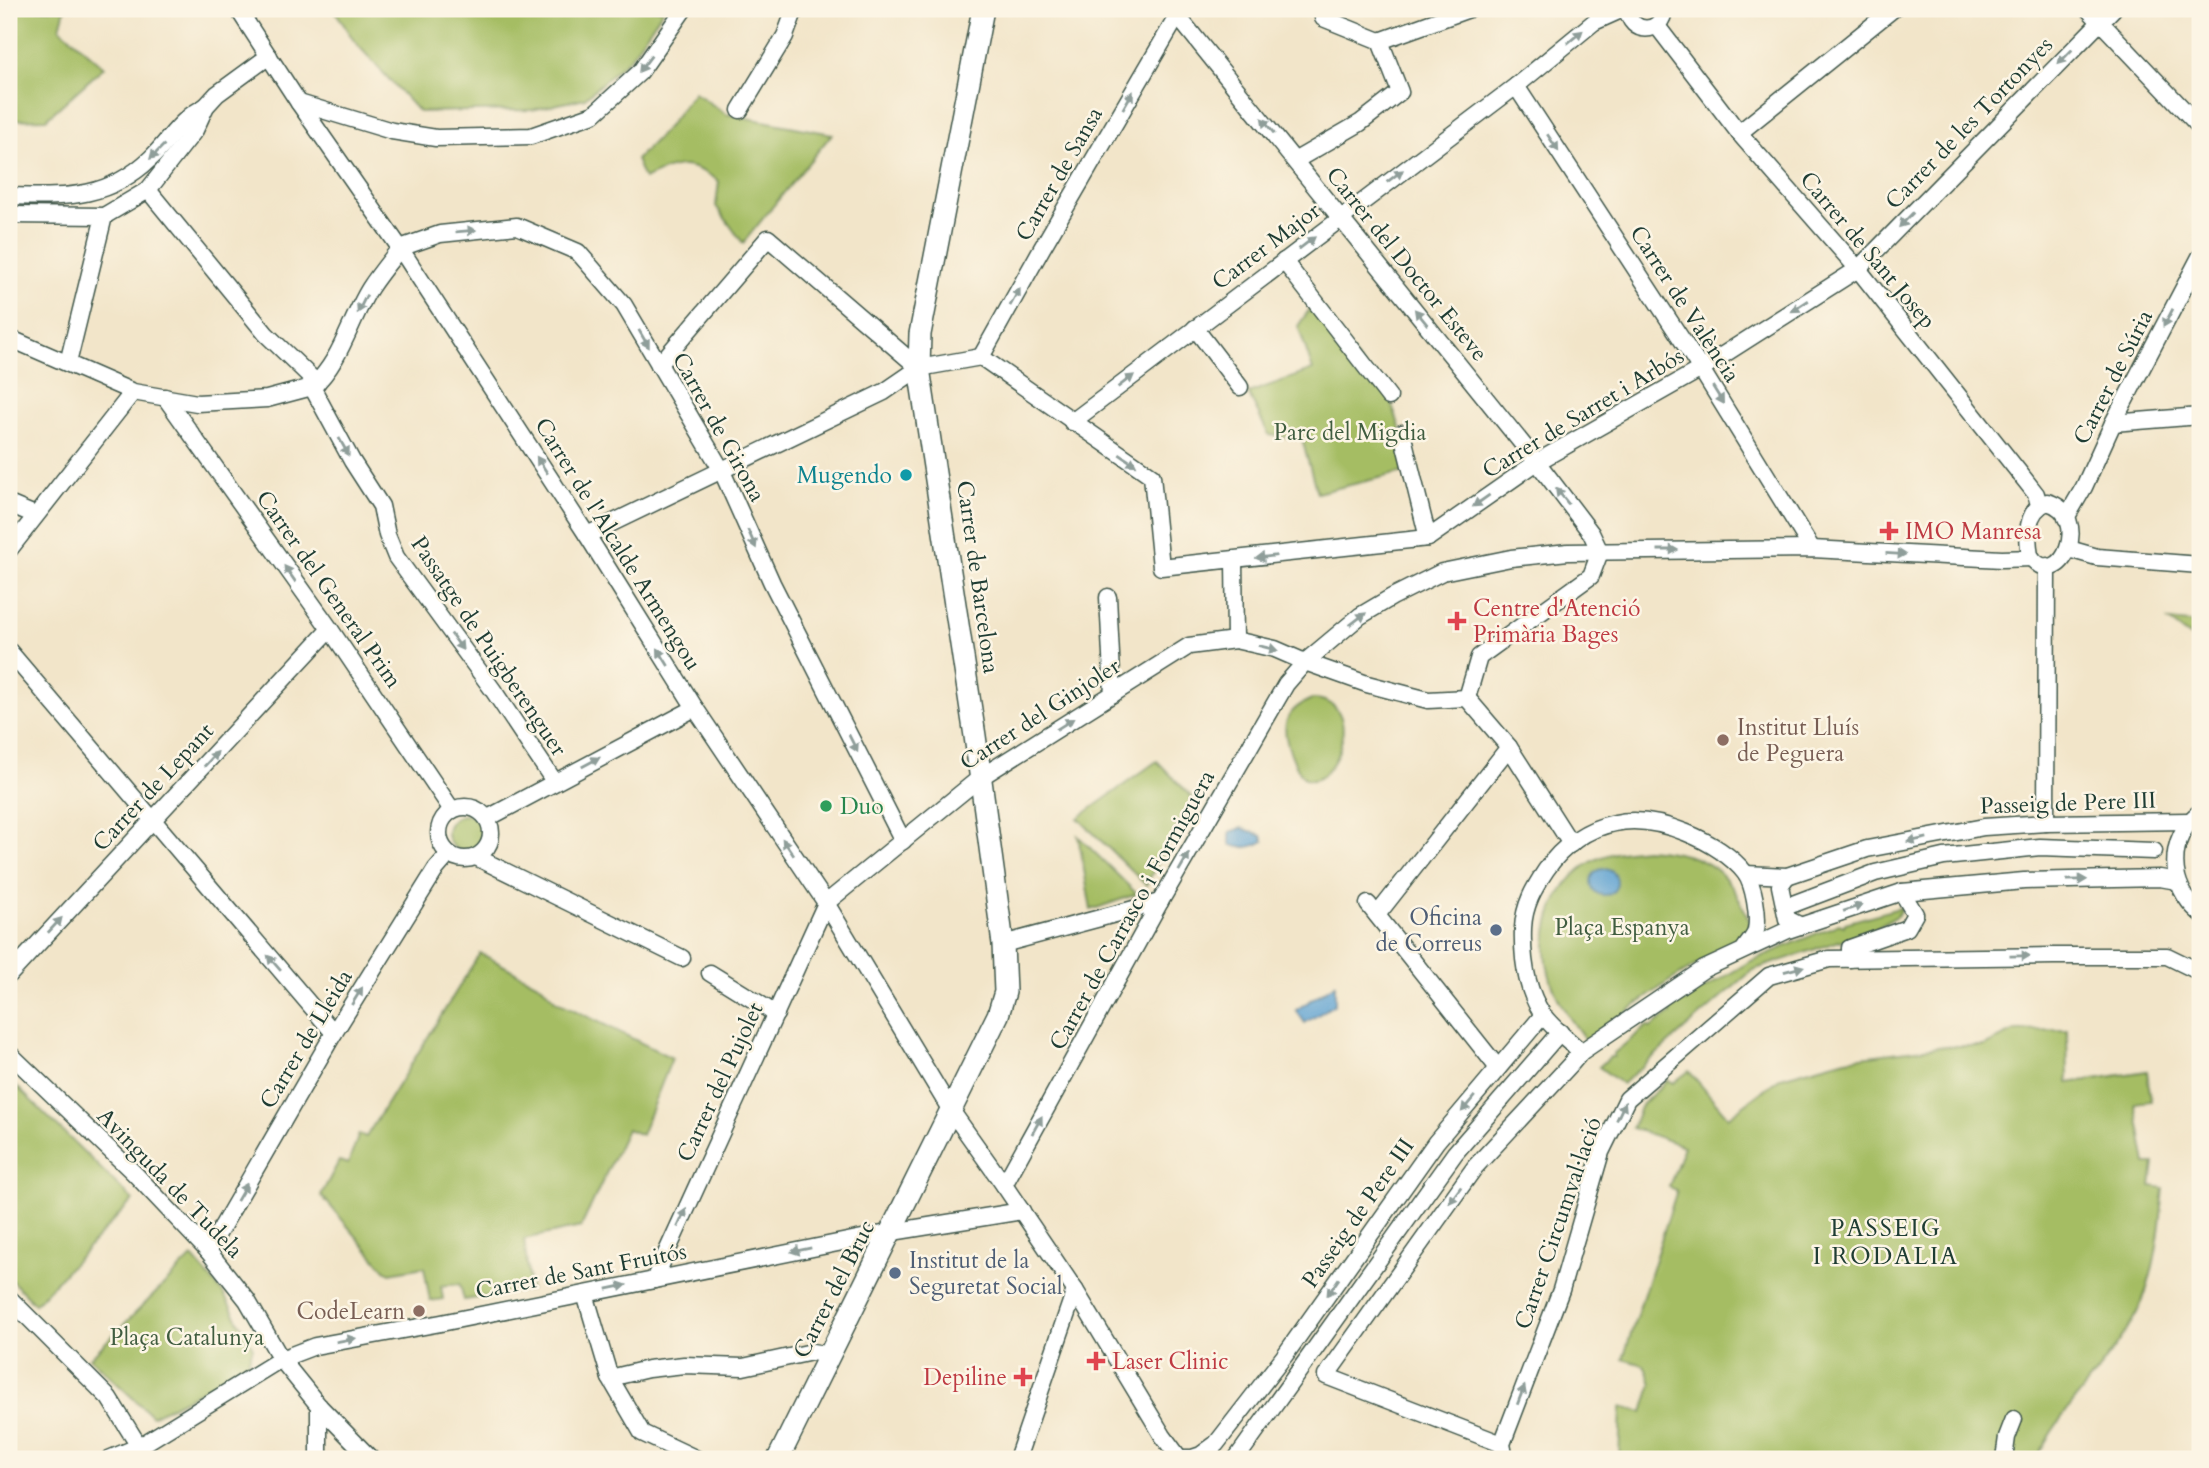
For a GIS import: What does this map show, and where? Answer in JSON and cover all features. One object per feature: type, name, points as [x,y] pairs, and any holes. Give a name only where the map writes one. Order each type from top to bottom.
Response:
[{"type":"street","name":"Carrer de l'Alcalde Armengou","points":[[238,9],[299,103],[400,248],[587,535],[695,708],[827,904],[950,1110],[1075,1290],[1179,1459]]},
{"type":"street","points":[[299,103],[392,131],[436,138],[531,136],[594,114],[640,72],[684,9]]},
{"type":"street","points":[[740,110],[785,36],[795,9]]},
{"type":"street","name":"Carrer de Barcelona","points":[[934,1142],[1003,1003],[1005,971],[981,777],[919,368],[920,334],[983,9]]},
{"type":"street","points":[[1323,18],[1380,41],[1469,9]]},
{"type":"street","points":[[1626,9],[1630,19],[1639,28],[1645,29],[1657,26],[1664,17],[1664,9]]},
{"type":"street","name":"Carrer Major","points":[[1072,422],[1516,86],[1594,22],[1626,9]]},
{"type":"street","points":[[1739,133],[1893,9]]},
{"type":"street","points":[[2088,9],[2200,127]]},
{"type":"street","name":"Carrer de les Tortonyes","points":[[1858,269],[2113,9]]},
{"type":"street","name":"Carrer del Doctor Esteve","points":[[1179,11],[1537,462],[1591,533],[1600,552]]},
{"type":"street","name":"Carrer de Sansa","points":[[981,357],[1179,11]]},
{"type":"street","name":"Carrer de Sant Josep","points":[[1657,26],[1739,133],[1858,269],[2036,494],[2039,505]]},
{"type":"street","points":[[1296,160],[1360,123],[1400,92],[1380,41]]},
{"type":"street","points":[[9,196],[67,198],[103,190],[136,173],[172,138],[187,118],[269,57]]},
{"type":"street","name":"Carrer de València","points":[[1516,86],[1702,369],[1812,550]]},
{"type":"street","points":[[9,215],[104,216],[148,190],[195,130],[206,106]]},
{"type":"street","name":"Passatge de Puigberenguer","points":[[148,190],[267,334],[314,385],[352,461],[381,506],[387,535],[396,557],[493,690],[554,781]]},
{"type":"street","points":[[68,363],[104,216]]},
{"type":"street","name":"Carrer de Girona","points":[[400,248],[440,234],[517,226],[578,252],[624,305],[721,469],[772,583],[903,841]]},
{"type":"street","points":[[659,365],[768,238],[919,368]]},
{"type":"street","points":[[9,338],[133,391],[197,403],[267,399],[314,385],[338,353],[370,288],[400,248]]},
{"type":"street","name":"Carrer de Súria","points":[[2066,518],[2200,257]]},
{"type":"street","points":[[1284,261],[1389,397]]},
{"type":"street","name":"Carrer de Sarret i Arbós","points":[[1072,422],[1152,476],[1161,567],[1428,538],[1537,462],[1702,369],[1858,269]]},
{"type":"street","points":[[1195,328],[1240,387]]},
{"type":"street","points":[[587,535],[884,392],[919,368],[981,357],[1072,422]]},
{"type":"street","points":[[9,550],[133,391]]},
{"type":"street","name":"Carrer del General Prim","points":[[165,397],[330,629],[452,810]]},
{"type":"street","points":[[2113,423],[2200,416]]},
{"type":"street","points":[[1402,433],[1428,538]]},
{"type":"street","points":[[2054,503],[2066,518],[2070,531],[2069,550],[2057,565],[2040,565],[2032,558],[2029,546],[2032,513],[2039,505],[2054,503]]},
{"type":"street","points":[[9,504],[35,515]]},
{"type":"street","name":"Carrer de Carrasco i Formiguera","points":[[1004,1185],[1160,902],[1286,684],[1305,662],[1360,617],[1441,572],[1511,558],[1600,552],[1812,550],[2032,558]]},
{"type":"street","points":[[2069,550],[2097,557],[2200,565]]},
{"type":"street","points":[[1467,698],[1479,657],[1591,576],[1600,552]]},
{"type":"street","points":[[1234,561],[1235,640]]},
{"type":"street","points":[[2046,823],[2047,566]]},
{"type":"street","points":[[1108,597],[1113,694]]},
{"type":"street","name":"Carrer de Lepant","points":[[9,975],[330,629]]},
{"type":"street","name":"Carrer del Ginjoler","points":[[827,904],[981,777],[1189,646],[1235,640],[1275,649],[1305,662]]},
{"type":"street","points":[[9,651],[334,1033]]},
{"type":"street","points":[[1305,662],[1367,684],[1429,700],[1467,698]]},
{"type":"street","points":[[1467,698],[1509,747],[1571,844]]},
{"type":"street","points":[[488,818],[695,708]]},
{"type":"street","points":[[1498,1068],[1372,910],[1509,747]]},
{"type":"street","points":[[475,857],[489,845],[492,827],[488,818],[472,807],[459,807],[446,814],[439,827],[440,842],[449,854],[457,858],[475,857],[682,958]]},
{"type":"street","points":[[2195,816],[2178,841],[2175,852],[2177,881],[2186,898],[2200,913]]},
{"type":"street","name":"Passeig de Pere III","points":[[1746,874],[1787,876],[1867,849],[1984,827],[2195,816]]},
{"type":"street","points":[[1581,1052],[1543,1015],[1534,996],[1522,956],[1524,912],[1533,890],[1552,861],[1589,832],[1618,822],[1660,825],[1681,829],[1719,851],[1746,874],[1756,904],[1756,932],[1743,950]]},
{"type":"street","points":[[1793,904],[1875,873],[1944,857],[2040,847],[2154,851]]},
{"type":"street","name":"Carrer de Lleida","points":[[208,1251],[334,1033],[436,869],[449,854]]},
{"type":"street","points":[[1787,876],[1780,886],[1787,919],[1801,926]]},
{"type":"street","points":[[1504,1452],[1415,1410],[1326,1376],[1475,1167],[1581,1052],[1680,984],[1743,950],[1801,926],[1902,892],[2024,881],[2160,878],[2177,881]]},
{"type":"street","points":[[1850,959],[1850,948],[1907,928],[1915,914],[1902,892]]},
{"type":"street","points":[[1003,944],[1160,902]]},
{"type":"street","name":"Carrer del Pujolet","points":[[654,1280],[827,904]]},
{"type":"street","name":"Carrer Circumval·lació","points":[[1504,1452],[1561,1290],[1601,1152],[1626,1099],[1769,976],[1829,960],[2167,956],[2200,973]]},
{"type":"street","points":[[710,973],[776,1014]]},
{"type":"street","name":"Passeig de Pere III","points":[[1179,1459],[1201,1455],[1216,1444],[1285,1355],[1436,1142],[1543,1015]]},
{"type":"street","points":[[1238,1457],[1455,1153],[1560,1032]]},
{"type":"street","name":"Avinguda de Tudela","points":[[9,1053],[135,1174],[208,1251],[247,1300],[281,1359],[319,1406],[370,1459]]},
{"type":"street","name":"Carrer del Bruc","points":[[778,1459],[892,1233],[934,1142]]},
{"type":"street","name":"Carrer de Sant Fruitós","points":[[281,1359],[315,1346],[892,1233],[1022,1211]]},
{"type":"street","points":[[1017,1459],[1075,1290]]},
{"type":"street","points":[[585,1294],[610,1378],[642,1433],[697,1459]]},
{"type":"street","points":[[9,1298],[109,1398],[144,1453]]},
{"type":"street","points":[[610,1378],[648,1369],[684,1365],[743,1367],[812,1352],[830,1354]]},
{"type":"street","points":[[109,1459],[144,1453],[281,1359]]},
{"type":"street","points":[[318,1459],[319,1406]]},
{"type":"street","points":[[2004,1459],[2007,1437],[2014,1419]]},
{"type":"green space","points":[[9,9],[65,9],[60,28],[104,67],[46,119],[9,120]]},
{"type":"green space","points":[[334,9],[664,9],[630,58],[585,98],[532,110],[419,112],[354,41]]},
{"type":"green space","points":[[694,92],[726,114],[832,134],[743,243],[716,206],[719,181],[699,170],[682,166],[644,179],[636,160],[666,129]]},
{"type":"green space","name":"Parc del Migdia","points":[[1312,306],[1389,397],[1402,433],[1404,472],[1317,493],[1302,439],[1269,435],[1248,393],[1313,370],[1298,326]]},
{"type":"green space","points":[[2169,621],[2200,624],[2200,644]]},
{"type":"green space","points":[[1312,699],[1330,703],[1339,714],[1343,728],[1341,744],[1326,772],[1316,779],[1306,779],[1299,771],[1285,733],[1288,717],[1293,710]]},
{"type":"green space","points":[[1157,761],[1193,798],[1146,885],[1078,818]]},
{"type":"green space","points":[[465,815],[477,821],[483,833],[477,845],[465,851],[453,845],[447,833],[453,821]]},
{"type":"green space","points":[[1078,836],[1137,894],[1091,910]]},
{"type":"green space","name":"Plaça Espanya","points":[[1645,849],[1686,855],[1715,869],[1736,893],[1753,931],[1668,982],[1586,1041],[1561,1004],[1551,980],[1546,948],[1551,916],[1565,886],[1588,864],[1608,855]]},
{"type":"green space","points":[[1902,907],[1897,916],[1875,929],[1753,970],[1622,1084],[1599,1067],[1610,1057],[1614,1057],[1613,1054],[1647,1026],[1650,1028],[1671,1013],[1669,1010],[1751,961],[1839,924],[1844,926],[1845,923]]},
{"type":"green space","points":[[480,953],[542,986],[556,1001],[672,1058],[641,1135],[627,1129],[581,1227],[524,1239],[530,1290],[464,1300],[460,1284],[441,1286],[443,1299],[430,1301],[424,1267],[390,1273],[385,1270],[321,1195],[339,1161],[348,1164],[359,1134],[366,1137]]},
{"type":"green space","points":[[2067,1030],[2068,1083],[2147,1071],[2151,1101],[2135,1103],[2146,1164],[2154,1164],[2151,1186],[2164,1188],[2152,1272],[2141,1304],[2111,1354],[2058,1423],[2036,1459],[1619,1459],[1621,1407],[1643,1412],[1652,1383],[1644,1365],[1623,1359],[1677,1190],[1669,1187],[1684,1146],[1632,1128],[1640,1107],[1667,1080],[1673,1083],[1689,1071],[1728,1117],[1781,1077],[1846,1059],[1946,1046],[1984,1046],[2015,1031]]},
{"type":"green space","points":[[9,1079],[133,1200],[35,1304],[9,1278]]},
{"type":"green space","name":"Plaça Catalunya","points":[[192,1257],[223,1293],[253,1347],[246,1368],[152,1416],[90,1358]]},
{"type":"water","points":[[1242,828],[1262,836],[1264,841],[1247,847],[1230,844],[1230,832]]},
{"type":"water","points":[[1604,869],[1613,873],[1617,882],[1613,891],[1604,895],[1595,891],[1591,882],[1595,873]]},
{"type":"water","points":[[1335,984],[1335,1004],[1305,1023],[1296,1010]]},
{"type":"place","name":"Mugendo","points":[[906,475]]},
{"type":"place","name":"IMO Manresa","points":[[1889,531]]},
{"type":"place","name":"Centre d'Atenció Primària Bages","points":[[1457,621]]},
{"type":"place","name":"Institut Lluís de Peguera","points":[[1723,740]]},
{"type":"place","name":"Duo","points":[[826,806]]},
{"type":"place","name":"Oficina de Correus","points":[[1496,930]]},
{"type":"place","name":"Institut de la Seguretat Social","points":[[895,1273]]},
{"type":"place","name":"CodeLearn","points":[[419,1311]]},
{"type":"place","name":"Laser Clinic","points":[[1096,1361]]},
{"type":"place","name":"Depiline","points":[[1023,1377]]},
{"type":"district","name":"PASSEIG I RODALIA","points":[[1886,1242]]}]
